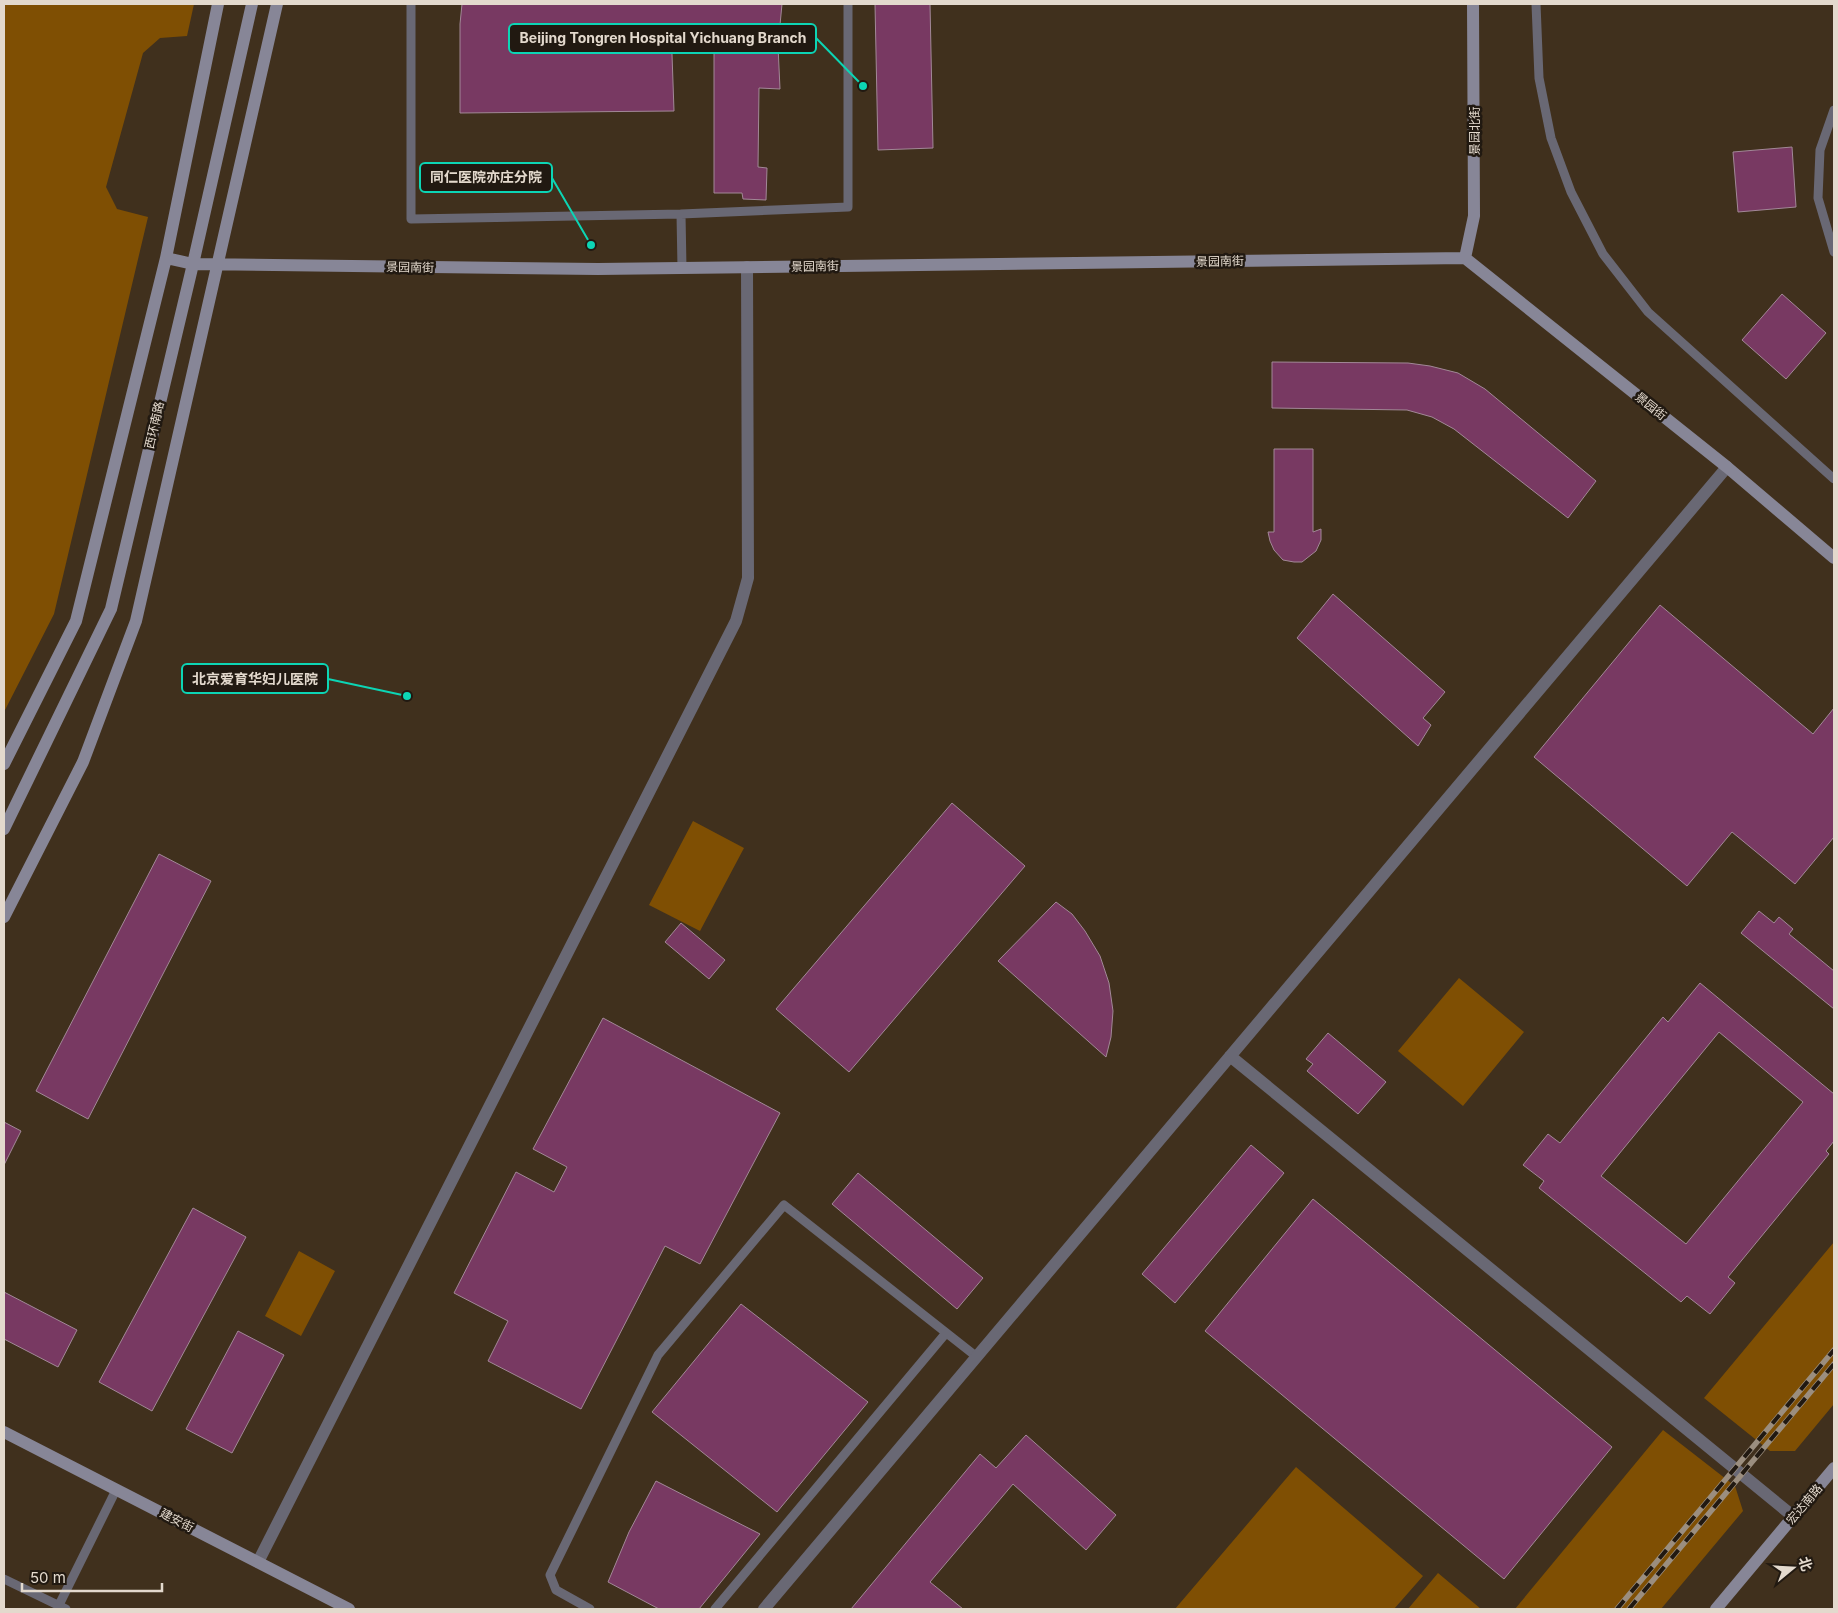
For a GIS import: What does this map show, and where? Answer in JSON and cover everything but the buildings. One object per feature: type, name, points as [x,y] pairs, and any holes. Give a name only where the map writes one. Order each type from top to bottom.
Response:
[{"type":"street","points":[[4,764],[76,620],[166,258],[218,4]]},
{"type":"street","name":"西环南路","points":[[4,829],[110,608],[252,4]]},
{"type":"street","points":[[4,917],[83,762],[136,621],[277,4]]},
{"type":"street","name":"景园北街","points":[[1465,258],[1474,216],[1473,4]]},
{"type":"street","name":"景园南街","points":[[166,258],[192,264],[217,265],[598,269],[1465,258]]},
{"type":"street","name":"景园街","points":[[1465,258],[1728,467],[1834,558]]},
{"type":"street","points":[[258,1562],[736,621],[748,578],[747,267]]},
{"type":"street","points":[[764,1609],[1728,467]]},
{"type":"street","points":[[1230,1056],[1794,1517]]},
{"type":"street","name":"建安街","points":[[4,1432],[349,1609]]},
{"type":"street","name":"宏达南路","points":[[1716,1609],[1834,1468]]},
{"type":"lane","points":[[412,4],[411,219],[681,214],[848,207],[848,4]]},
{"type":"lane","points":[[1536,4],[1540,78],[1551,138],[1571,192],[1603,254],[1648,312],[1834,479]]},
{"type":"lane","points":[[1834,110],[1820,150],[1818,198],[1834,252]]},
{"type":"lane","points":[[681,214],[682,268]]},
{"type":"lane","points":[[590,1609],[556,1590],[550,1575],[658,1355],[784,1205],[977,1357]]},
{"type":"lane","points":[[715,1609],[946,1333]]},
{"type":"lane","points":[[4,1579],[62,1607],[116,1490]]},
{"type":"shaded area","points":[[4,4],[194,4],[187,36],[160,38],[143,53],[106,187],[117,209],[148,217],[54,614],[4,712]]},
{"type":"shaded area","points":[[693,821],[744,848],[700,931],[649,905]]},
{"type":"shaded area","points":[[1459,978],[1524,1032],[1463,1106],[1398,1051]]},
{"type":"shaded area","points":[[1834,1242],[1834,1404],[1795,1451],[1770,1451],[1704,1398]]},
{"type":"shaded area","points":[[299,1251],[335,1271],[301,1336],[265,1316]]},
{"type":"shaded area","points":[[1663,1430],[1735,1486],[1743,1511],[1661,1609],[1515,1609]]},
{"type":"shaded area","points":[[1296,1467],[1423,1576],[1394,1609],[1175,1609]]},
{"type":"shaded area","points":[[1438,1573],[1481,1609],[1408,1609]]},
{"type":"railway","points":[[1617,1609],[1834,1350]]},
{"type":"railway","points":[[1629,1609],[1834,1364]]},
{"type":"place","name":"Beijing Tongren Hospital Yichuang Branch","points":[[863,86]]},
{"type":"place","name":"同仁医院亦庄分院","points":[[591,245]]},
{"type":"place","name":"北京爱育华妇儿医院","points":[[407,696]]}]
